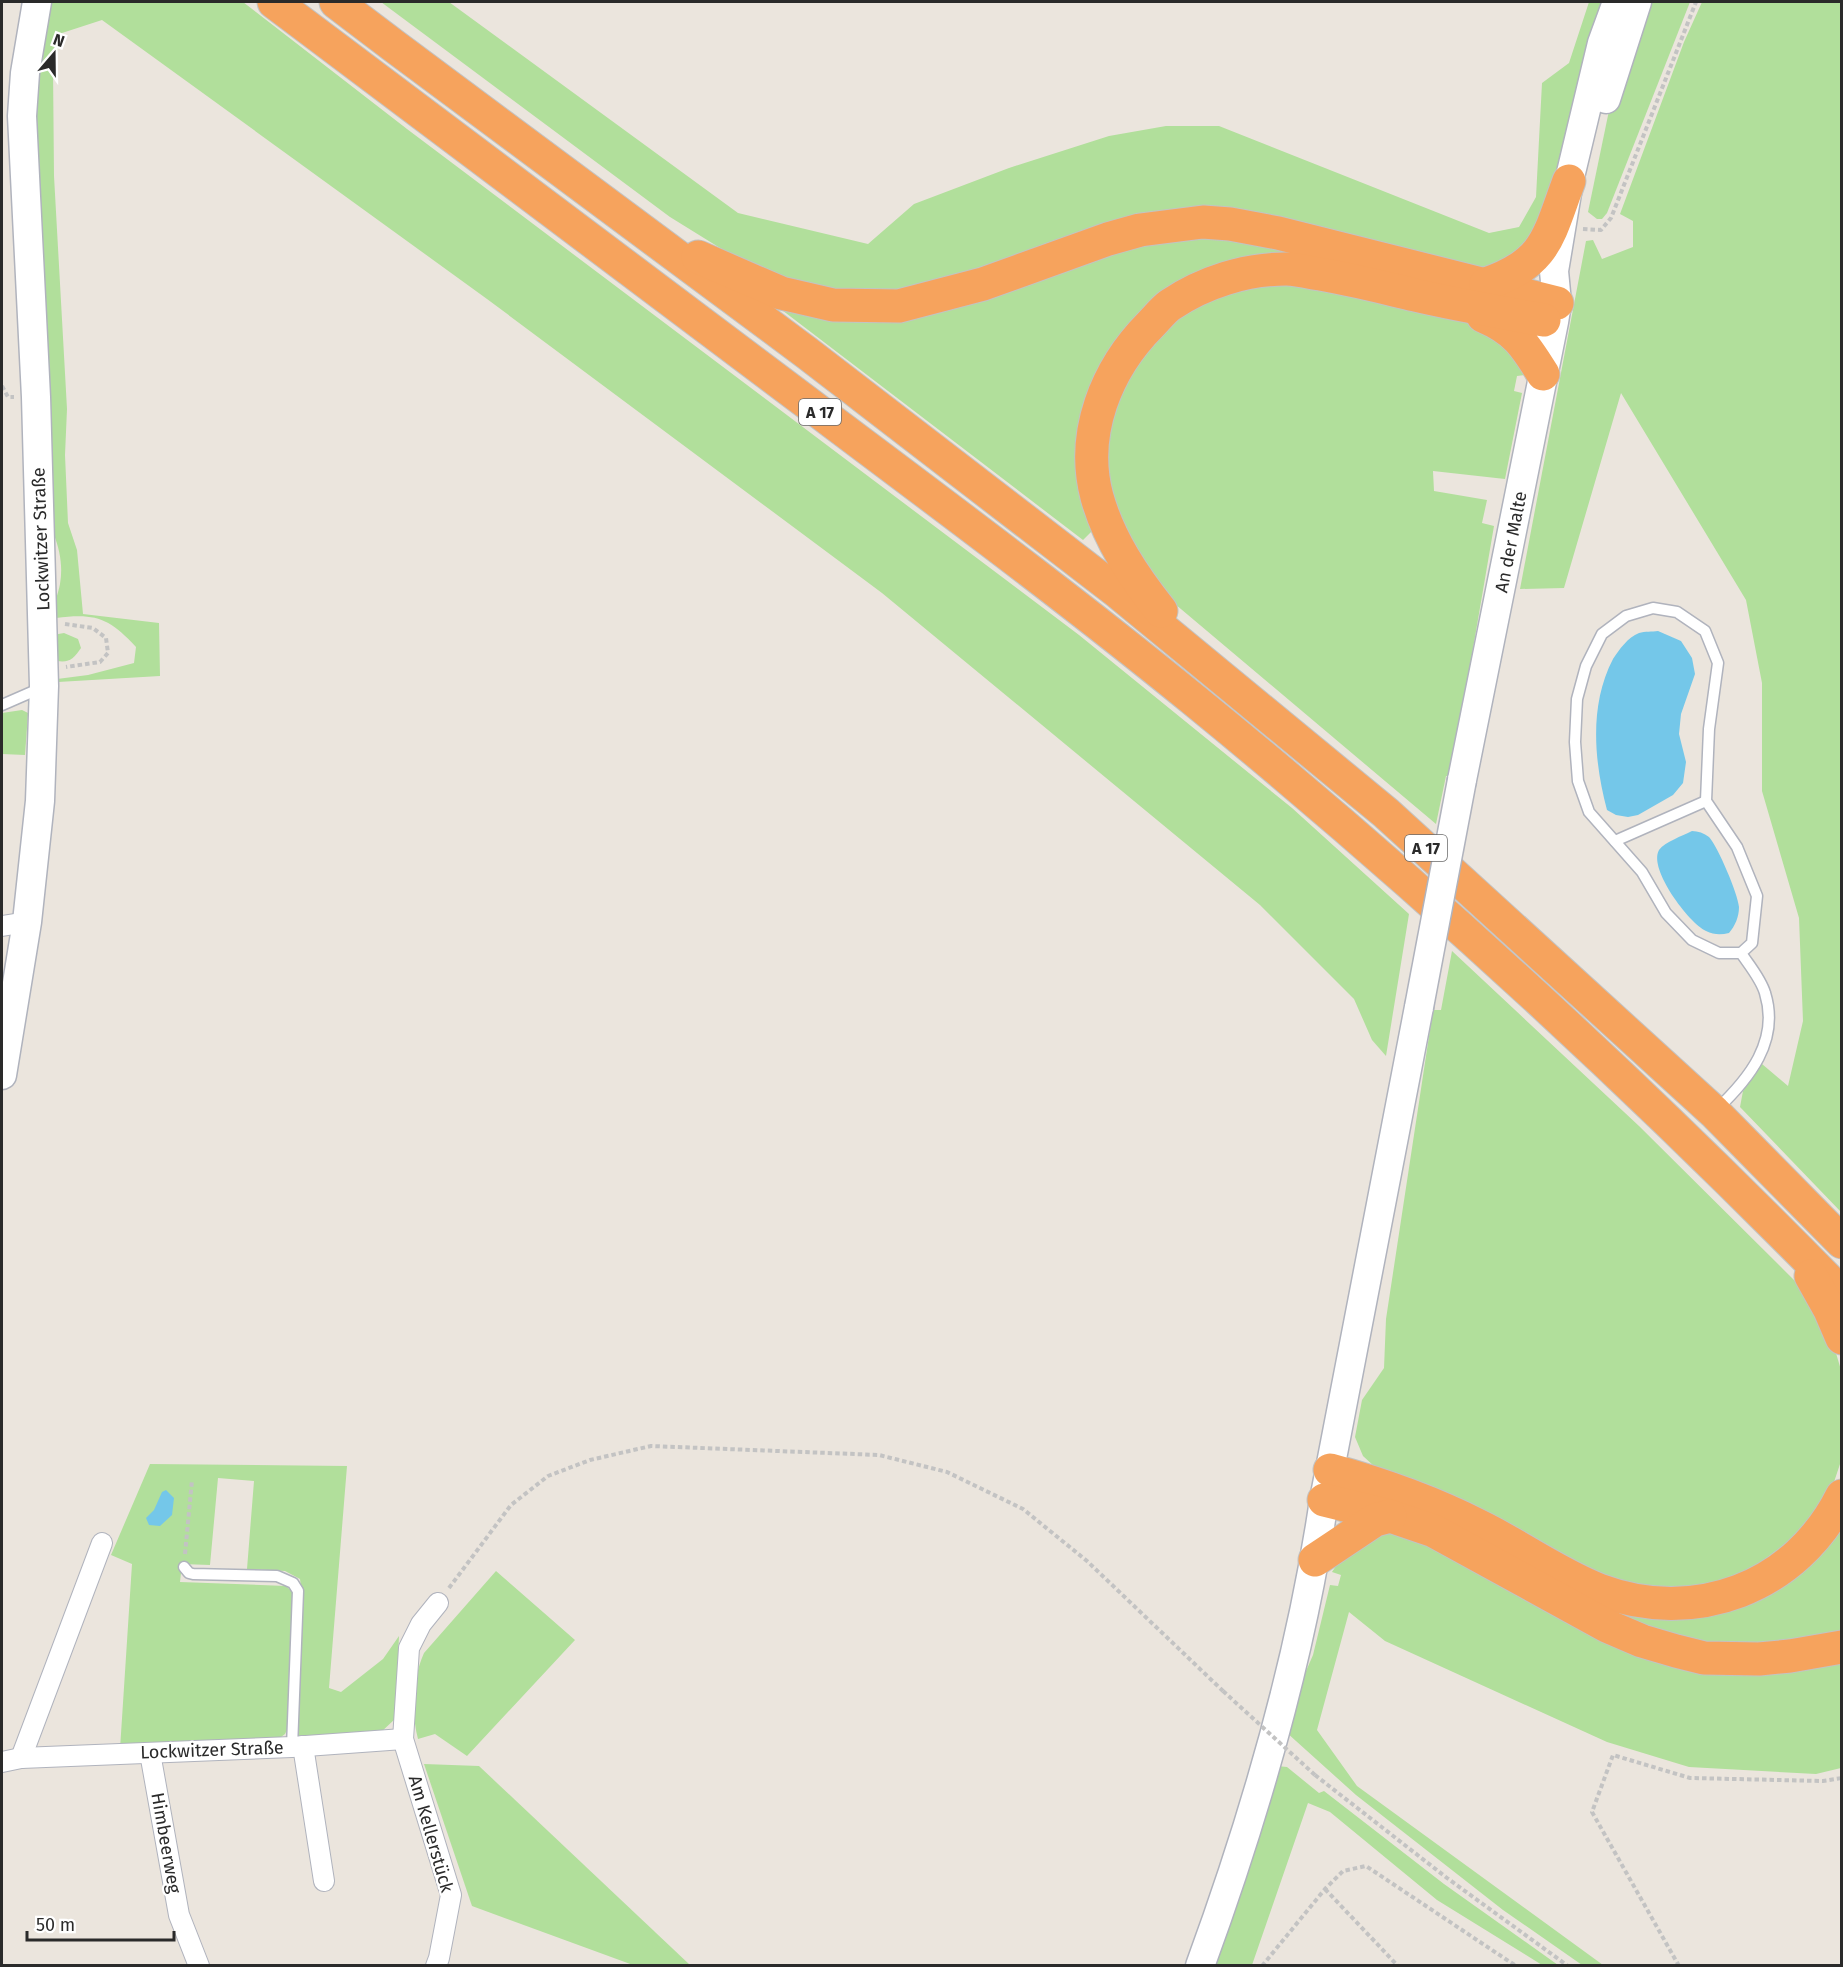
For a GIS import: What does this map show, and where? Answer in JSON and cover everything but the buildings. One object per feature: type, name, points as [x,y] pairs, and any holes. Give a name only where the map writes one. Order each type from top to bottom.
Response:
[{"type":"highway","name":"A 17","points":[[274,2],[1064,596],[1195,700],[1485,950],[1667,1120],[1842,1294]]},
{"type":"highway","name":"A 17","points":[[336,2],[826,368],[1110,586],[1193,653],[1386,813],[1714,1112],[1842,1242]]},
{"type":"highway","points":[[1486,284],[1507,277],[1534,259],[1541,250],[1569,181]]},
{"type":"highway","points":[[645,234],[781,293],[834,305],[899,306],[983,284],[1108,239],[1140,230],[1203,222],[1230,224],[1278,232],[1486,284],[1555,313]]},
{"type":"highway","points":[[1193,653],[1135,578],[1118,548],[1097,496],[1093,469],[1093,442],[1105,390],[1116,369],[1141,334],[1170,305],[1237,274],[1287,269],[1338,276],[1457,305],[1555,313]]},
{"type":"highway","points":[[1457,305],[1514,333],[1529,350],[1543,374]]},
{"type":"highway","points":[[1796,1248],[1830,1310],[1842,1338]]},
{"type":"highway","points":[[1327,1485],[1433,1504],[1481,1527],[1550,1567],[1600,1590],[1644,1602],[1689,1602],[1737,1592],[1760,1582],[1778,1572],[1809,1545],[1832,1515],[1842,1496]]},
{"type":"highway","points":[[1327,1485],[1390,1516],[1434,1531],[1607,1626],[1642,1641],[1704,1658],[1759,1659],[1842,1647]]},
{"type":"highway","points":[[1315,1560],[1375,1520],[1390,1516]]},
{"type":"main road","name":"Lockwitzer Straße","points":[[2,1075],[14,924],[40,801],[44,678],[43,625],[36,397],[22,116],[25,73],[37,2]]},
{"type":"main road","name":"An der Malte","points":[[1200,1965],[1231,1882],[1292,1670],[1315,1560],[1327,1485],[1462,780],[1555,313],[1554,271],[1569,181],[1602,43],[1617,2]]},
{"type":"main road","name":"An der Malte","points":[[1555,313],[1572,275],[1600,119],[1636,2]]},
{"type":"street","points":[[21,1758],[102,1543]]},
{"type":"street","points":[[403,1739],[409,1648],[420,1624],[438,1604]]},
{"type":"street","name":"Lockwitzer Straße","points":[[2,1762],[21,1758],[297,1747],[403,1739]]},
{"type":"street","name":"Am Kellerstück","points":[[403,1739],[451,1894],[436,1965]]},
{"type":"street","points":[[297,1747],[324,1881]]},
{"type":"street","name":"Himbeerweg","points":[[150,1753],[179,1915],[199,1965]]},
{"type":"lane","points":[[1653,608],[1677,612],[1705,631],[1718,663],[1709,729],[1706,801],[1737,847],[1757,896],[1752,943],[1742,953],[1719,953],[1692,940],[1666,913],[1642,872],[1615,841],[1589,812],[1578,781],[1575,742],[1577,699],[1586,666],[1602,634],[1626,615],[1653,608]]},
{"type":"lane","points":[[2,705],[44,678]]},
{"type":"lane","points":[[1615,841],[1706,801]]},
{"type":"lane","points":[[1714,1112],[1739,1089],[1758,1061],[1767,1041],[1770,1016],[1765,991],[1742,953]]},
{"type":"lane","points":[[184,1567],[193,1574],[277,1576],[293,1583],[298,1591],[297,1747]]},
{"type":"path","points":[[1579,229],[1601,230],[1611,218],[1696,2]]},
{"type":"path","points":[[43,625],[65,624],[93,628],[106,638],[108,653],[100,662],[44,678]]},
{"type":"path","points":[[438,1604],[511,1505],[548,1476],[590,1460],[651,1446],[879,1455],[947,1472],[1023,1509],[1087,1561],[1223,1691],[1316,1775],[1447,1878],[1568,1965]]},
{"type":"path","points":[[184,1567],[192,1479]]},
{"type":"path","points":[[1679,1965],[1592,1812],[1613,1755],[1690,1778],[1823,1781],[1842,1778]]},
{"type":"path","points":[[1262,1965],[1325,1889],[1343,1871],[1366,1866],[1516,1965]]},
{"type":"path","points":[[1325,1889],[1398,1965]]},
{"type":"green space","points":[[48,2],[243,2],[407,129],[1079,635],[1292,808],[1409,914],[1386,1056],[1372,1040],[1354,999],[1260,905],[882,593],[487,299],[102,20],[62,33],[53,68],[54,176],[67,409],[65,455],[68,523],[77,550],[83,614],[159,623],[160,676],[58,682],[57,679],[88,675],[134,663],[136,647],[118,630],[101,620],[82,616],[56,618],[55,614],[61,565],[54,535],[33,149],[36,86]]},
{"type":"green space","points":[[381,2],[449,2],[738,213],[868,244],[914,204],[1009,168],[1109,136],[1166,126],[1219,126],[1489,233],[1519,227],[1536,197],[1542,83],[1569,63],[1589,2],[1604,2],[1536,243],[1485,273],[1232,217],[959,284],[836,296],[754,269],[670,217]]},
{"type":"green space","points":[[1641,2],[1690,2],[1607,213],[1602,219],[1597,219],[1588,212],[1611,101]]},
{"type":"green space","points":[[1702,2],[1841,2],[1841,1212],[1740,1107],[1743,1091],[1762,1064],[1788,1086],[1803,1021],[1799,918],[1762,791],[1762,683],[1746,600],[1621,393],[1564,588],[1520,589],[1586,241],[1593,240],[1602,259],[1633,247],[1633,221],[1620,214],[1684,42]]},
{"type":"green space","points":[[1179,233],[1347,258],[1289,258],[1115,346],[1094,529],[1083,540],[778,307],[805,309]]},
{"type":"green space","points":[[1289,279],[1451,314],[1504,336],[1525,375],[1517,376],[1514,391],[1522,393],[1505,479],[1433,471],[1434,491],[1487,500],[1482,523],[1494,526],[1451,777],[1446,776],[1436,824],[1175,604],[1144,569],[1108,492],[1106,423],[1149,340],[1209,296]]},
{"type":"green space","points":[[64,633],[78,639],[81,648],[71,659],[57,661],[53,635]]},
{"type":"green space","points":[[22,710],[28,713],[25,755],[2,754],[2,713]]},
{"type":"green space","points":[[1452,951],[1639,1126],[1794,1280],[1833,1343],[1841,1370],[1841,1461],[1832,1488],[1813,1523],[1737,1580],[1692,1589],[1625,1585],[1375,1467],[1363,1456],[1355,1437],[1362,1400],[1384,1368],[1386,1319],[1433,1010],[1441,1010]]},
{"type":"green space","points":[[150,1464],[347,1466],[329,1688],[341,1692],[383,1659],[399,1636],[395,1719],[380,1733],[298,1739],[302,1594],[300,1579],[285,1571],[247,1569],[254,1481],[218,1478],[210,1565],[182,1564],[180,1582],[286,1586],[295,1594],[289,1726],[285,1734],[277,1740],[120,1749],[132,1564],[111,1555]]},
{"type":"green space","points":[[1382,1497],[1670,1615],[1841,1522],[1841,1637],[1736,1649],[1645,1632]]},
{"type":"green space","points":[[1406,1530],[1603,1636],[1841,1656],[1841,1768],[1816,1774],[1689,1767],[1607,1742],[1385,1641],[1349,1612],[1317,1730],[1357,1786],[1603,1965],[1582,1965],[1503,1910],[1356,1795],[1286,1732],[1300,1685],[1313,1655],[1330,1585],[1338,1586],[1341,1575],[1332,1572],[1349,1551],[1363,1540]]},
{"type":"green space","points":[[496,1571],[575,1640],[467,1756],[435,1734],[418,1739],[414,1718],[415,1684],[424,1653]]},
{"type":"green space","points":[[424,1764],[479,1766],[690,1965],[633,1965],[472,1906]]},
{"type":"green space","points":[[1277,1766],[1287,1767],[1319,1793],[1324,1791],[1444,1884],[1558,1965],[1542,1965],[1437,1900],[1330,1812],[1308,1803],[1252,1965],[1209,1966]]},
{"type":"water","points":[[1658,631],[1681,641],[1692,658],[1695,674],[1681,714],[1679,734],[1686,762],[1683,783],[1673,795],[1638,815],[1628,817],[1616,815],[1607,810],[1599,772],[1596,733],[1600,695],[1613,659],[1624,644],[1639,633]]},
{"type":"water","points":[[1692,831],[1705,834],[1713,842],[1735,892],[1739,907],[1738,914],[1729,933],[1706,931],[1690,918],[1672,895],[1659,870],[1657,859],[1659,850],[1669,842]]},
{"type":"water","points":[[166,1490],[174,1498],[172,1515],[160,1526],[149,1525],[146,1518],[154,1510],[162,1492]]}]
